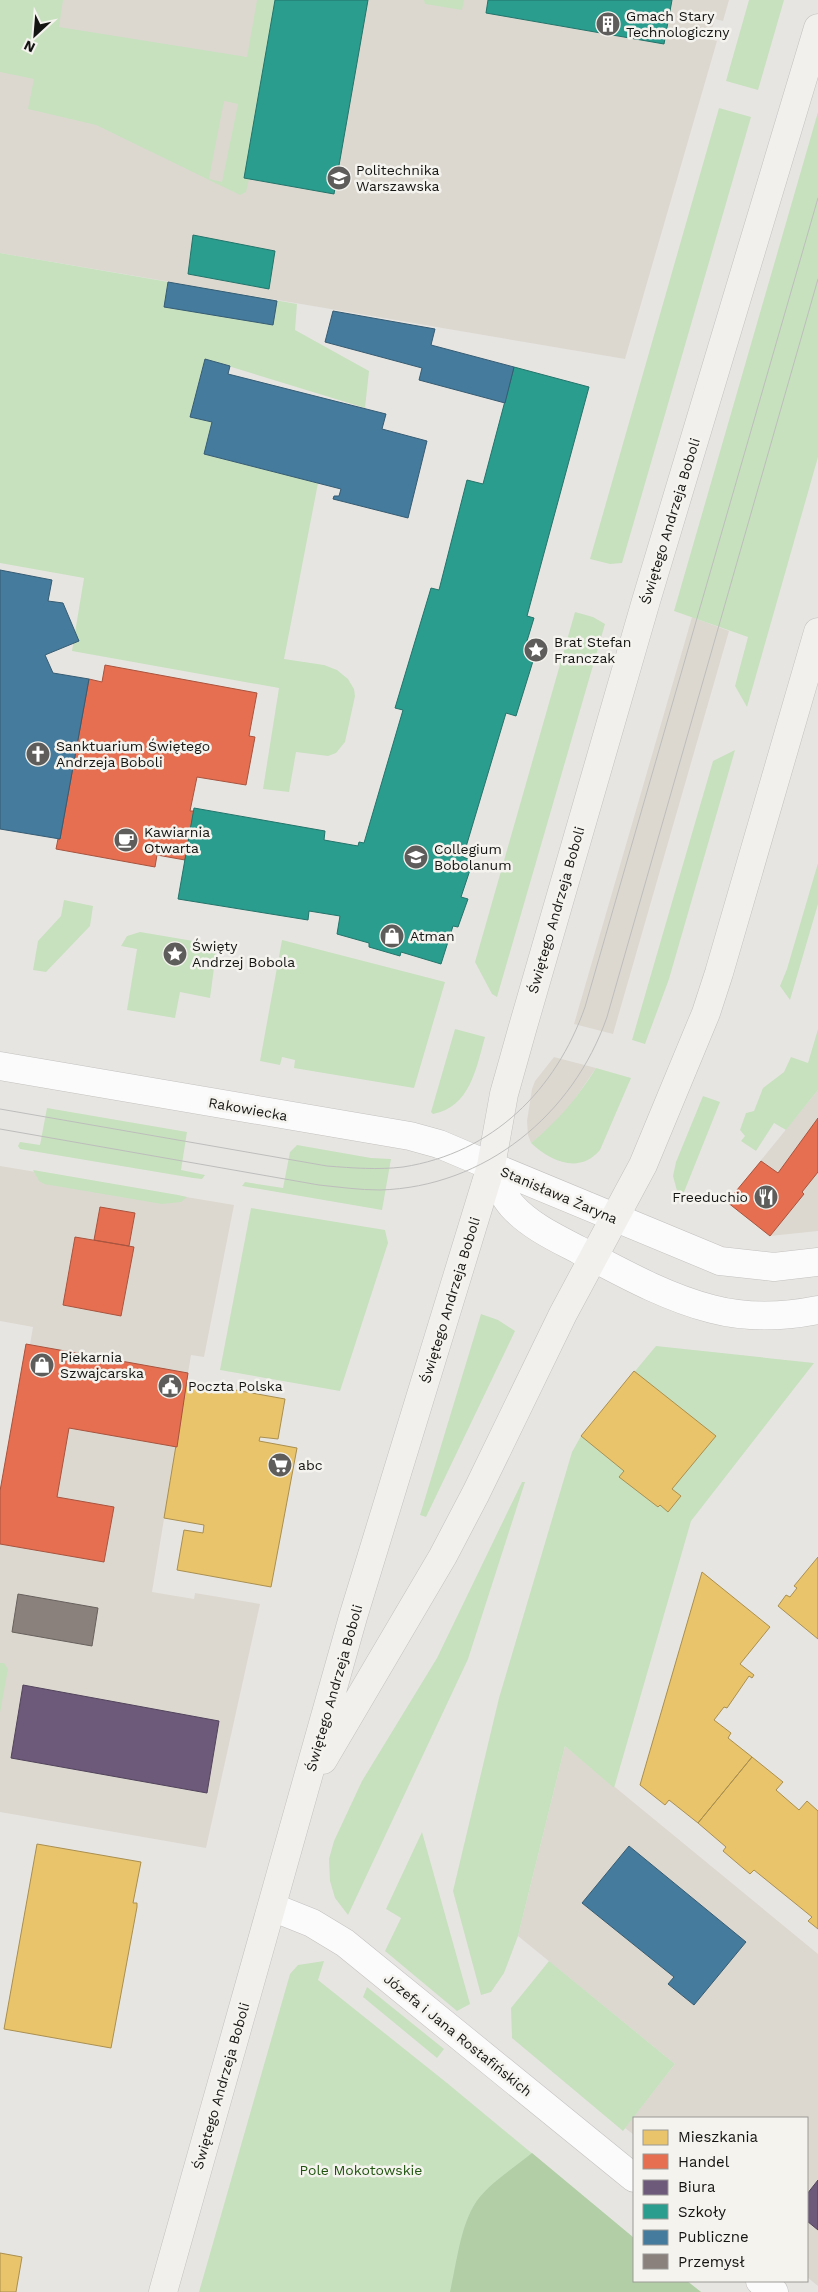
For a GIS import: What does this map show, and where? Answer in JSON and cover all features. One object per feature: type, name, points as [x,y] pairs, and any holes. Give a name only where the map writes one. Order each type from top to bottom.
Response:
[{"type":"main road","name":"Świętego Andrzeja Boboli","points":[[163,2292],[353,1617],[491,1166],[504,1094],[527,1011],[646,602],[818,28]]},
{"type":"main road","name":"Świętego Andrzeja Boboli","points":[[304,1794],[443,1556],[593,1257],[643,1165],[706,1013],[727,948],[818,632]]},
{"type":"street","name":"Rakowiecka","points":[[0,1066],[410,1136],[439,1144],[491,1166]]},
{"type":"street","name":"Stanisława Żaryna","points":[[491,1166],[720,1261],[774,1267],[818,1262]]},
{"type":"street","name":"Stanisława Żaryna","points":[[491,1166],[499,1188],[511,1206],[526,1220],[649,1286],[712,1309],[768,1315],[786,1315],[818,1310]]},
{"type":"street","name":"Józefa i Jana Rostafińskich","points":[[272,1907],[312,1923],[345,1943],[633,2177]]},
{"type":"street","points":[[761,2282],[774,2292]]},
{"type":"shaded area","name":"Politechnika Warszawska","points":[[0,0],[729,0],[723,21],[715,19],[709,39],[717,41],[625,359],[0,253]]},
{"type":"shaded area","points":[[692,617],[729,631],[613,1034],[574,1024]]},
{"type":"shaded area","points":[[554,1057],[596,1068],[568,1109],[550,1128],[531,1143],[528,1135],[527,1121],[532,1089],[535,1081]]},
{"type":"shaded area","points":[[818,1090],[818,1231],[770,1236],[727,1202]]},
{"type":"shaded area","points":[[0,1166],[234,1205],[204,1357],[191,1355],[152,1592],[194,1599],[195,1593],[260,1604],[206,1848],[0,1812],[0,1491],[26,1344],[30,1344],[33,1327],[0,1321]]},
{"type":"shaded area","points":[[565,1746],[818,1954],[818,2286],[808,2278],[808,2117],[634,2117],[675,2064],[518,1936]]},
{"type":"shaded area","points":[[633,2118],[633,2134],[625,2128]]},
{"type":"green space","points":[[0,0],[63,0],[59,27],[247,57],[257,0],[275,0],[244,178],[249,179],[246,192],[240,195],[96,125],[28,109],[34,79],[0,72]],"holes":[[[224,101],[238,104],[222,182],[209,179]]]},
{"type":"green space","points":[[424,0],[464,0],[462,10],[425,4]]},
{"type":"green space","points":[[749,0],[784,0],[758,90],[726,81]]},
{"type":"green space","points":[[719,108],[751,117],[622,563],[610,564],[590,559]]},
{"type":"green space","points":[[818,112],[818,457],[747,707],[735,686],[748,637],[674,611]]},
{"type":"green space","points":[[0,253],[297,304],[295,330],[369,371],[365,408],[205,359],[190,417],[212,422],[204,454],[318,483],[284,659],[324,665],[337,670],[348,679],[354,689],[355,696],[345,742],[336,753],[328,756],[296,752],[289,792],[263,789],[279,688],[72,651],[84,578],[0,563]]},
{"type":"green space","points":[[575,612],[593,617],[605,624],[497,997],[492,994],[475,962]]},
{"type":"green space","points":[[735,750],[669,979],[645,1044],[632,1040],[713,761]]},
{"type":"green space","points":[[818,863],[818,904],[790,1000],[780,986],[787,969]]},
{"type":"green space","points":[[64,900],[93,906],[90,926],[46,972],[33,970],[38,941],[61,916]]},
{"type":"green space","points":[[140,932],[217,945],[210,998],[180,992],[175,1018],[127,1010],[137,949],[121,946],[127,936]]},
{"type":"green space","points":[[282,940],[445,982],[414,1088],[294,1068],[295,1060],[282,1057],[280,1065],[260,1061]]},
{"type":"green space","points":[[455,1029],[485,1037],[470,1085],[455,1104],[433,1114],[431,1112]]},
{"type":"green space","points":[[818,1029],[818,1090],[786,1130],[774,1123],[756,1151],[741,1141],[745,1136],[740,1130],[746,1113],[754,1111],[763,1088],[784,1072],[791,1057],[808,1063]]},
{"type":"green space","points":[[596,1068],[631,1078],[600,1150],[584,1162],[566,1163],[556,1160],[531,1143],[567,1108]]},
{"type":"green space","points":[[703,1096],[720,1102],[680,1202],[673,1176],[676,1162]]},
{"type":"green space","points":[[47,1108],[187,1132],[181,1170],[205,1175],[202,1179],[193,1178],[20,1149],[18,1146],[20,1142],[40,1145]]},
{"type":"green space","points":[[297,1145],[371,1158],[391,1159],[382,1210],[242,1186],[245,1182],[283,1188],[290,1152]]},
{"type":"green space","points":[[33,1170],[187,1197],[181,1202],[162,1204],[44,1184],[39,1181]]},
{"type":"green space","points":[[251,1208],[385,1230],[388,1243],[340,1391],[220,1370]]},
{"type":"green space","points":[[481,1314],[498,1320],[515,1331],[426,1517],[420,1515]]},
{"type":"green space","points":[[656,1346],[814,1363],[691,1521],[614,1788],[565,1746],[518,1936],[504,1973],[491,1992],[481,1995],[453,1891],[499,1698],[572,1452],[581,1436]]},
{"type":"green space","points":[[522,1482],[525,1482],[468,1659],[348,1915],[335,1898],[330,1881],[329,1859],[334,1841],[362,1781],[437,1658]]},
{"type":"green space","points":[[0,1663],[4,1663],[8,1669],[0,1713]]},
{"type":"green space","points":[[422,1832],[470,2004],[457,2011],[385,1951],[401,1918],[386,1909]]},
{"type":"green space","name":"Pole Mokotowskie","points":[[324,1961],[318,1980],[447,2083],[633,2237],[633,2282],[688,2282],[701,2292],[199,2292],[290,1974],[298,1965]]},
{"type":"green space","points":[[549,1961],[675,2064],[623,2131],[512,2038],[511,2008]]},
{"type":"green space","points":[[367,1987],[444,2049],[437,2058],[363,1997]]},
{"type":"green space","points":[[532,2153],[633,2237],[633,2282],[688,2282],[701,2292],[450,2292],[462,2237],[469,2216],[478,2199],[500,2178]]},
{"type":"building: Mieszkania","points":[[634,1371],[716,1436],[672,1489],[681,1496],[668,1512],[660,1505],[658,1507],[619,1477],[624,1471],[581,1436]]},
{"type":"building: Mieszkania","points":[[191,1382],[285,1399],[278,1439],[260,1437],[259,1441],[297,1448],[271,1587],[177,1570],[184,1530],[203,1533],[204,1525],[164,1518],[186,1385],[190,1386]]},
{"type":"building: Mieszkania","points":[[818,1557],[818,1639],[778,1606],[786,1595],[790,1597],[797,1588],[794,1586]]},
{"type":"building: Mieszkania","points":[[702,1572],[770,1627],[740,1664],[754,1675],[752,1678],[749,1676],[727,1708],[724,1707],[714,1720],[731,1733],[728,1738],[752,1757],[698,1823],[669,1800],[665,1805],[640,1785]]},
{"type":"building: Mieszkania","points":[[752,1757],[783,1782],[776,1790],[799,1810],[807,1801],[818,1811],[818,1929],[808,1921],[812,1917],[754,1870],[750,1874],[723,1851],[726,1847],[698,1823]]},
{"type":"building: Mieszkania","points":[[37,1844],[141,1862],[133,1903],[137,1903],[137,1907],[111,2048],[4,2029]]},
{"type":"building: Mieszkania","points":[[0,2253],[22,2257],[16,2292],[0,2292]]},
{"type":"building: Handel","points":[[105,665],[257,693],[249,736],[255,737],[246,785],[197,777],[190,811],[194,811],[185,860],[157,855],[155,867],[56,849],[58,839],[60,839],[89,679],[102,682]]},
{"type":"building: Handel","points":[[818,1118],[818,1172],[802,1192],[804,1194],[770,1236],[727,1202],[761,1161],[778,1173]]},
{"type":"building: Handel","points":[[100,1207],[135,1213],[129,1246],[94,1240]]},
{"type":"building: Handel","points":[[75,1237],[134,1247],[121,1316],[63,1305]]},
{"type":"building: Handel","points":[[26,1344],[188,1373],[177,1447],[69,1428],[57,1497],[114,1507],[104,1562],[0,1544],[0,1491]]},
{"type":"building: Biura","points":[[23,1685],[219,1721],[207,1793],[11,1758]]},
{"type":"building: Biura","points":[[818,2180],[818,2230],[808,2222],[808,2193]]},
{"type":"building: Szkoły","points":[[275,0],[368,0],[334,194],[244,178]]},
{"type":"building: Szkoły","name":"Gmach Stary Technologiczny","points":[[488,0],[672,0],[664,44],[486,13]]},
{"type":"building: Szkoły","points":[[193,235],[275,251],[269,289],[188,274]]},
{"type":"building: Szkoły","name":"Collegium Bobolanum","points":[[514,367],[589,387],[527,616],[534,618],[527,641],[538,645],[516,716],[506,713],[463,857],[473,861],[461,897],[468,899],[458,927],[453,926],[441,964],[401,952],[400,956],[369,947],[369,943],[337,934],[340,916],[309,911],[308,920],[178,899],[194,808],[325,831],[324,840],[358,846],[359,842],[364,843],[403,710],[395,708],[431,588],[439,590],[467,480],[483,484]]},
{"type":"building: Publiczne","points":[[168,282],[277,301],[273,325],[164,307]]},
{"type":"building: Publiczne","points":[[333,311],[435,329],[431,345],[514,367],[505,403],[419,380],[422,368],[325,342]]},
{"type":"building: Publiczne","points":[[205,359],[230,366],[228,374],[386,414],[382,429],[427,441],[408,518],[333,499],[334,496],[339,496],[341,489],[204,454],[212,422],[190,417]]},
{"type":"building: Publiczne","name":"Sanktuarium Świętego Andrzeja Boboli","points":[[0,570],[52,580],[48,601],[63,603],[79,641],[45,655],[53,673],[89,679],[60,839],[0,829]]},
{"type":"building: Publiczne","points":[[629,1846],[746,1942],[694,2005],[668,1984],[674,1977],[582,1903]]},
{"type":"building: Przemysł","points":[[18,1594],[98,1608],[92,1646],[12,1632]]},
{"type":"tram line","points":[[0,1109],[327,1166],[384,1168],[403,1167],[435,1160],[465,1148],[492,1132],[517,1113],[538,1090],[557,1065],[573,1037],[585,1007],[818,198]]},
{"type":"tram line","points":[[0,1129],[319,1185],[380,1190],[419,1186],[455,1175],[489,1160],[520,1139],[548,1114],[572,1085],[592,1052],[607,1017],[818,279]]},
{"type":"place","name":"Gmach Stary Technologiczny","points":[[608,24]]},
{"type":"place","name":"Politechnika Warszawska","points":[[339,178]]},
{"type":"place","name":"Brat Stefan Franczak","points":[[536,650]]},
{"type":"place","name":"Sanktuarium Świętego Andrzeja Boboli","points":[[38,754]]},
{"type":"place","name":"Kawiarnia Otwarta","points":[[126,840]]},
{"type":"place","name":"Collegium Bobolanum","points":[[416,857]]},
{"type":"place","name":"Atman","points":[[392,936]]},
{"type":"place","name":"Święty Andrzej Bobola","points":[[175,954]]},
{"type":"place","name":"Freeduchio","points":[[766,1197]]},
{"type":"place","name":"Piekarnia Szwajcarska","points":[[42,1365]]},
{"type":"place","name":"Poczta Polska","points":[[170,1386]]},
{"type":"place","name":"abc","points":[[280,1465]]}]
